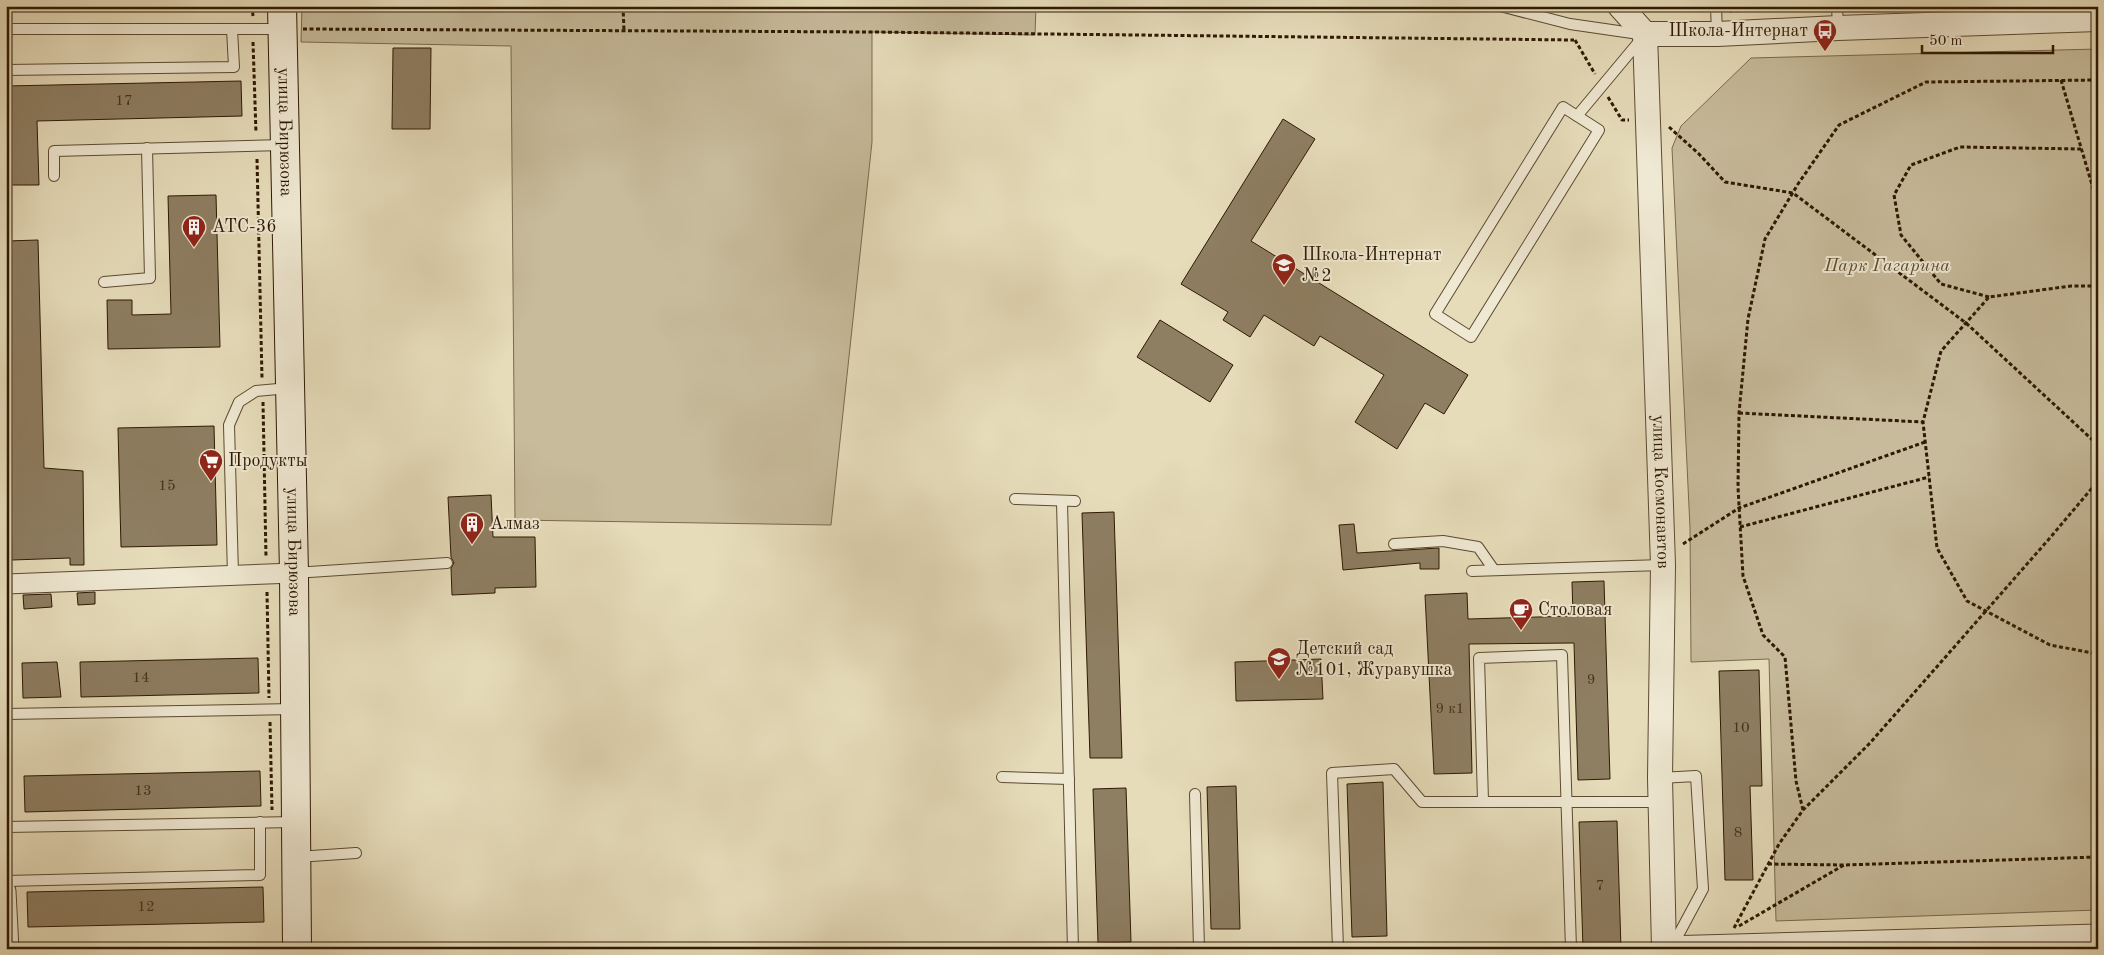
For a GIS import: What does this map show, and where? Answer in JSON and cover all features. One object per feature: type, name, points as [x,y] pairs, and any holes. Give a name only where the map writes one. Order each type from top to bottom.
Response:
[{"type":"main road","name":"улица Бирюзова","points":[[282,18],[294,572],[282,709],[284,822],[296,857],[297,949]]},
{"type":"street","points":[[1620,6],[1645,34],[1716,17],[2098,19]]},
{"type":"street","name":"улица Космонавтов","points":[[1645,34],[1663,561],[1660,778],[1667,947]]},
{"type":"street","points":[[6,584],[294,572]]},
{"type":"street","points":[[6,891],[9,949]]},
{"type":"street","points":[[1667,947],[1730,936],[1876,944],[2098,934]]},
{"type":"lane","points":[[1500,6],[1593,28],[1645,34]]},
{"type":"lane","points":[[6,29],[253,29],[282,18]]},
{"type":"lane","points":[[6,70],[234,67],[232,29]]},
{"type":"lane","points":[[1577,116],[1645,34]]},
{"type":"lane","points":[[1563,107],[1577,116],[1599,130],[1471,337],[1434,314],[1563,107]]},
{"type":"lane","points":[[54,176],[54,150],[285,146]]},
{"type":"lane","points":[[104,282],[150,278],[147,148]]},
{"type":"lane","points":[[233,575],[229,426],[239,402],[256,390],[290,388]]},
{"type":"lane","points":[[1016,499],[1074,501]]},
{"type":"lane","points":[[1062,502],[1073,949]]},
{"type":"lane","points":[[1394,544],[1443,541],[1478,547],[1494,570]]},
{"type":"lane","points":[[1472,571],[1663,561]]},
{"type":"lane","points":[[294,572],[448,563]]},
{"type":"lane","points":[[1483,802],[1479,658],[1562,655],[1571,949]]},
{"type":"lane","points":[[6,714],[282,709]]},
{"type":"lane","points":[[1338,949],[1332,773],[1394,769],[1422,802],[1661,802]]},
{"type":"lane","points":[[1660,778],[1696,776],[1703,889],[1667,947]]},
{"type":"lane","points":[[1002,777],[1069,779]]},
{"type":"lane","points":[[1195,794],[1199,949]]},
{"type":"lane","points":[[6,881],[260,875],[260,822]]},
{"type":"lane","points":[[6,827],[284,822]]},
{"type":"lane","points":[[296,857],[356,854]]},
{"type":"lane","points":[[45,949],[50,949]]},
{"type":"path","points":[[252,6],[266,574],[282,709],[284,822]]},
{"type":"path","points":[[623,6],[624,31]]},
{"type":"path","points":[[1716,17],[1792,8]]},
{"type":"path","points":[[282,18],[624,31],[1575,40],[1593,28]]},
{"type":"path","points":[[1575,40],[1622,120],[1666,125],[1699,154],[1725,182],[1793,193],[1966,323],[2098,446]]},
{"type":"path","points":[[2061,80],[2098,205]]},
{"type":"path","points":[[1803,810],[1796,781],[1785,657],[1763,635],[1743,576],[1739,508],[1739,413],[1748,318],[1765,239],[1793,193],[1839,125],[1926,82],[2098,80]]},
{"type":"path","points":[[2081,149],[1960,147],[1911,165],[1894,195],[1901,235],[1940,284],[1988,298],[2070,286],[2098,286]]},
{"type":"path","points":[[1988,298],[1941,351],[1923,422],[1937,548],[1967,601],[2050,645],[2098,654]]},
{"type":"path","points":[[1739,413],[1923,422]]},
{"type":"path","points":[[1663,561],[1739,508],[1925,442]]},
{"type":"path","points":[[1740,527],[1929,476]]},
{"type":"path","points":[[1730,936],[1779,844],[1803,810],[1870,743],[2098,481]]},
{"type":"path","points":[[1768,864],[1844,864],[2098,857]]},
{"type":"path","points":[[1730,936],[1844,864]]},
{"type":"green space","points":[[302,6],[1036,6],[1035,35],[872,32],[872,142],[831,525],[515,520],[511,46],[301,42]]},
{"type":"green space","name":"Парк Гагарина","points":[[2098,49],[2098,910],[1776,921],[1769,659],[1691,662],[1690,528],[1672,148],[1681,126],[1751,58]]},
{"type":"building","points":[[393,48],[431,48],[430,129],[392,129]]},
{"type":"building","points":[[241,81],[242,116],[37,121],[39,185],[7,185],[6,86]]},
{"type":"building","name":"Школа-Интернат №2","points":[[1283,119],[1315,139],[1251,241],[1468,375],[1444,414],[1425,403],[1397,449],[1355,422],[1384,375],[1320,336],[1314,346],[1264,315],[1250,337],[1223,320],[1228,312],[1181,284]]},
{"type":"building","name":"АТС-36","points":[[216,195],[220,347],[108,349],[107,300],[132,300],[132,315],[171,314],[168,196]]},
{"type":"building","points":[[38,240],[44,468],[83,471],[84,565],[70,565],[70,558],[12,560],[6,241]]},
{"type":"building","points":[[1160,320],[1233,365],[1210,402],[1137,357]]},
{"type":"building","points":[[214,426],[217,545],[121,547],[118,428]]},
{"type":"building","name":"Алмаз","points":[[491,495],[493,537],[535,537],[536,587],[495,588],[495,593],[452,595],[451,568],[454,563],[451,557],[448,497]]},
{"type":"building","points":[[1114,512],[1122,758],[1090,758],[1082,513]]},
{"type":"building","points":[[1354,524],[1357,553],[1439,548],[1439,569],[1420,569],[1420,563],[1343,570],[1339,525]]},
{"type":"building","points":[[1604,581],[1610,779],[1578,780],[1574,643],[1469,644],[1472,773],[1434,774],[1425,595],[1467,593],[1468,619],[1573,616],[1572,582]]},
{"type":"building","points":[[95,592],[95,604],[78,605],[77,593]]},
{"type":"building","points":[[51,594],[52,607],[24,609],[23,595]]},
{"type":"building","points":[[258,658],[259,693],[81,697],[80,662]]},
{"type":"building","name":"Детский сад №101, Журавушка","points":[[1321,659],[1323,699],[1236,701],[1235,662]]},
{"type":"building","points":[[57,662],[61,697],[23,698],[22,663]]},
{"type":"building","points":[[1759,670],[1762,786],[1750,786],[1753,880],[1725,880],[1719,671]]},
{"type":"building","points":[[260,771],[261,806],[25,812],[24,776]]},
{"type":"building","points":[[1383,782],[1387,936],[1352,937],[1347,784]]},
{"type":"building","points":[[1236,786],[1240,929],[1211,929],[1207,787]]},
{"type":"building","points":[[1126,788],[1131,942],[1098,943],[1093,789]]},
{"type":"building","points":[[1617,821],[1621,949],[1583,949],[1579,822]]},
{"type":"building","points":[[263,887],[264,922],[28,927],[27,892]]},
{"type":"place","name":"Школа-Интернат","points":[[1825,52]]},
{"type":"place","name":"АТС-36","points":[[194,248]]},
{"type":"place","name":"Школа-Интернат №2","points":[[1284,286]]},
{"type":"place","name":"Продукты","points":[[211,482]]},
{"type":"place","name":"Алмаз","points":[[472,545]]},
{"type":"place","name":"Столовая","points":[[1521,631]]},
{"type":"place","name":"Детский сад №101, Журавушка","points":[[1279,680]]}]
